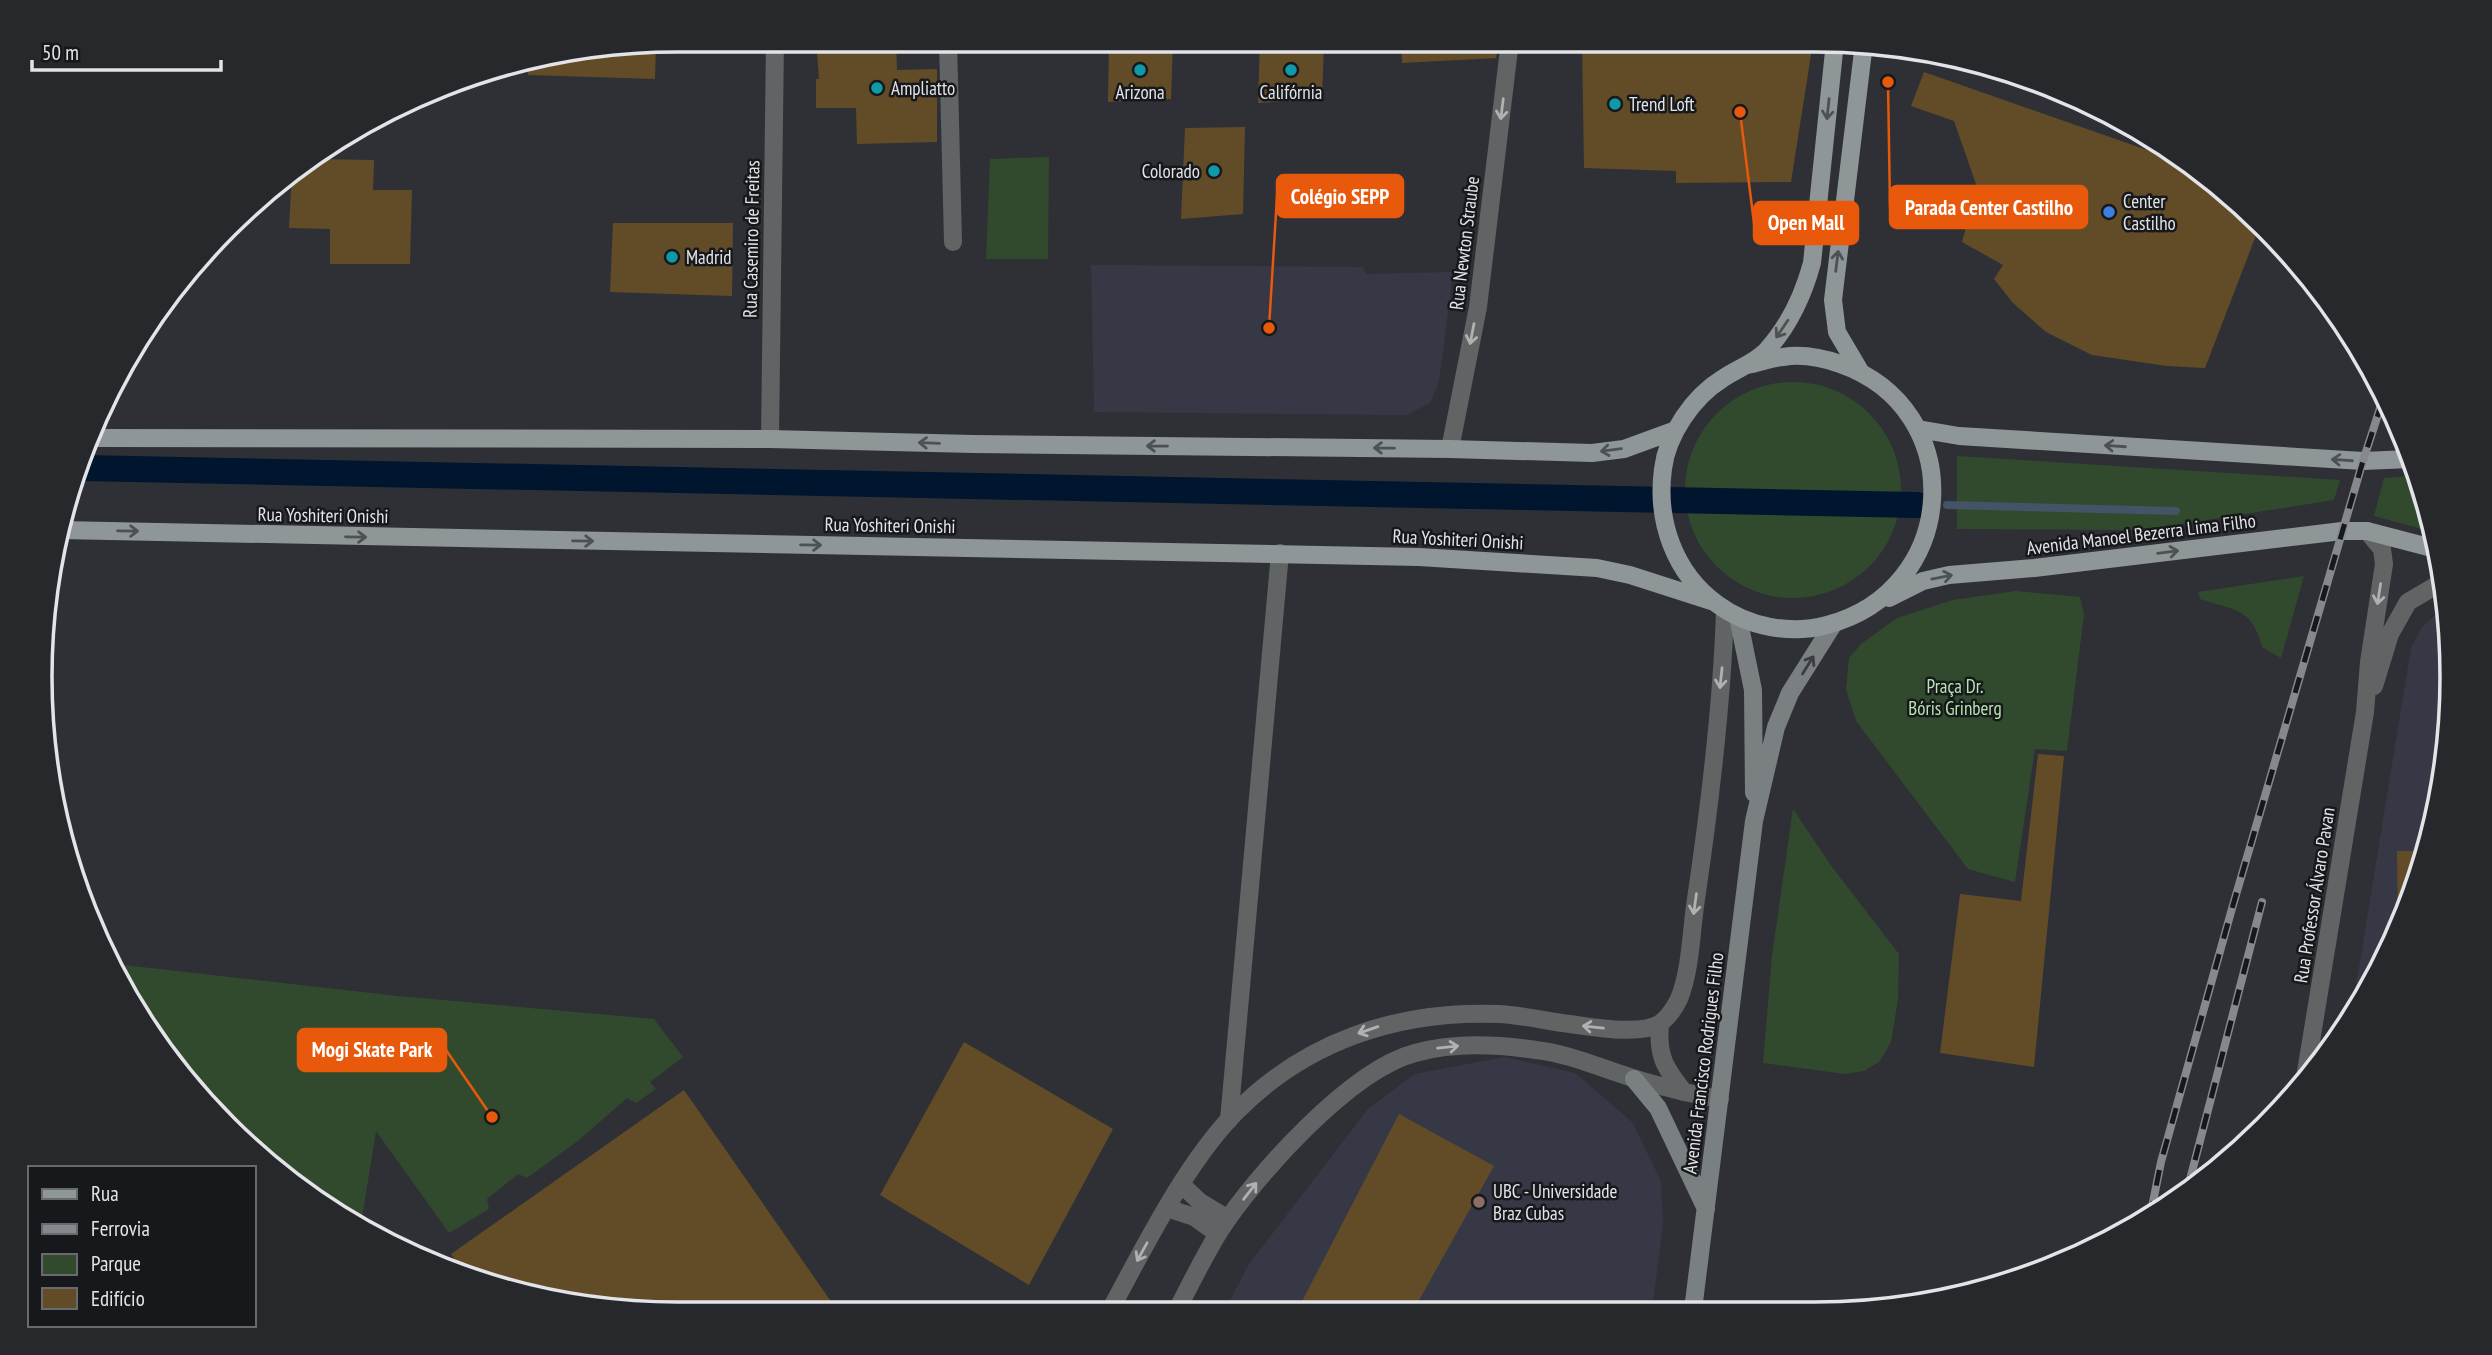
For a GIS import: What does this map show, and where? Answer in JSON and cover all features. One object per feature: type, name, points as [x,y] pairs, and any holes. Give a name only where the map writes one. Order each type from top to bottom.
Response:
[{"type":"main road","points":[[1747,365],[1785,356],[1824,358],[1860,371],[1891,393],[1919,429],[1933,472],[1932,517],[1916,560],[1888,596],[1858,614],[1812,629],[1774,628],[1726,610],[1687,575],[1669,541],[1660,499],[1663,466],[1676,429],[1698,399],[1721,379],[1765,352],[1782,331],[1803,296],[1812,263],[1834,53]]},
{"type":"main road","points":[[1860,371],[1837,332],[1833,300],[1863,55]]},
{"type":"main road","points":[[100,438],[770,439],[1592,453],[1624,449],[1676,429]]},
{"type":"main road","points":[[1919,429],[1959,436],[2362,461],[2400,459]]},
{"type":"main road","name":"Rua Yoshiteri Onishi","points":[[71,530],[1419,556],[1597,568],[1630,575],[1726,610]]},
{"type":"main road","name":"Avenida Manoel Bezerra Lima Filho","points":[[1858,614],[1923,581],[1949,575],[2034,568],[2342,531],[2367,531],[2425,546]]},
{"type":"main road","name":"Avenida Francisco Rodrigues Filho","points":[[1726,610],[1753,690],[1754,821]]},
{"type":"main road","name":"Avenida Francisco Rodrigues Filho","points":[[1694,1302],[1754,821],[1776,727],[1790,693],[1834,623]]},
{"type":"main road","points":[[1634,1079],[1658,1108],[1706,1209]]},
{"type":"street","name":"Rua Casemiro de Freitas","points":[[770,439],[775,52]]},
{"type":"street","points":[[948,52],[953,242]]},
{"type":"street","name":"Rua Newton Straube","points":[[1450,449],[1478,307],[1509,52]]},
{"type":"street","name":"Rua Professor Álvaro Pavan","points":[[2308,1061],[2365,712],[2369,662],[2384,564],[2382,549],[2367,531]]},
{"type":"street","points":[[1229,1120],[1280,552]]},
{"type":"street","name":"Rua Professor Álvaro Pavan","points":[[2365,712],[2390,634],[2408,602],[2433,588]]},
{"type":"street","points":[[1115,1302],[1167,1208],[1229,1120],[1270,1082],[1329,1044],[1376,1026],[1458,1014],[1500,1014],[1617,1029],[1643,1029],[1660,1024],[1671,1012],[1684,982],[1701,866],[1724,658],[1726,610]]},
{"type":"street","points":[[1660,1024],[1658,1042],[1661,1056],[1684,1092]]},
{"type":"street","points":[[1181,1302],[1223,1226],[1289,1147],[1344,1092],[1370,1073],[1413,1053],[1446,1046],[1476,1045],[1536,1050],[1568,1056],[1634,1079],[1720,1099]]},
{"type":"street","points":[[1182,1185],[1223,1226]]},
{"type":"street","points":[[1167,1208],[1223,1226]]},
{"type":"shaded area","points":[[1091,265],[1363,267],[1366,274],[1453,272],[1439,382],[1430,403],[1407,415],[1094,412]]},
{"type":"shaded area","points":[[2436,614],[2440,678],[2434,759],[2427,799],[2418,839],[2392,917],[2355,991],[2411,648],[2422,627]]},
{"type":"shaded area","name":"UBC - Universidade Braz Cubas","points":[[1504,1057],[1575,1073],[1632,1122],[1661,1181],[1663,1224],[1653,1302],[1229,1302],[1249,1264],[1368,1109],[1415,1074]]},
{"type":"green space","points":[[1049,157],[1048,259],[986,259],[990,159]]},
{"type":"green space","points":[[1793,382],[1834,390],[1853,400],[1869,414],[1883,430],[1893,449],[1901,490],[1893,531],[1883,550],[1869,566],[1853,580],[1834,590],[1793,598],[1752,590],[1733,580],[1717,566],[1703,550],[1693,531],[1685,490],[1693,449],[1703,430],[1717,414],[1733,400],[1752,390]]},
{"type":"green space","points":[[1957,456],[2340,480],[2334,500],[2143,530],[1957,529]]},
{"type":"green space","points":[[2406,477],[2421,529],[2374,516],[2384,478]]},
{"type":"green space","points":[[2304,576],[2281,658],[2262,647],[2253,625],[2240,612],[2200,599],[2198,592]]},
{"type":"green space","name":"Praça Dr. Bóris Grinberg","points":[[2016,591],[2080,597],[2084,614],[2067,751],[2035,749],[2015,882],[1968,869],[1856,721],[1846,689],[1849,658],[1861,644],[1897,618],[1953,600]]},
{"type":"green space","points":[[1793,809],[1832,867],[1899,954],[1898,999],[1891,1042],[1880,1061],[1864,1071],[1845,1074],[1763,1063],[1772,956]]},
{"type":"green space","points":[[123,965],[398,996],[654,1019],[683,1057],[650,1082],[656,1089],[636,1103],[627,1098],[579,1140],[527,1178],[518,1174],[487,1199],[489,1209],[449,1233],[376,1131],[362,1217],[330,1197],[265,1147],[208,1090],[158,1025]]},
{"type":"building","name":"Ampliatto","points":[[817,52],[896,52],[897,70],[937,69],[937,142],[857,144],[856,108],[816,108],[816,79],[819,79]]},
{"type":"building","name":"Arizona","points":[[1109,52],[1173,52],[1171,99],[1108,102]]},
{"type":"building","name":"Califórnia","points":[[1260,52],[1324,52],[1322,99],[1258,103]]},
{"type":"building","points":[[1402,52],[1497,52],[1496,58],[1402,63]]},
{"type":"building","points":[[1582,52],[1811,52],[1791,182],[1676,183],[1676,171],[1584,168]]},
{"type":"building","points":[[656,53],[655,79],[528,75],[528,71],[596,58]]},
{"type":"building","name":"Center Castilho","points":[[1924,72],[2152,152],[2227,208],[2256,236],[2205,368],[2167,366],[2092,355],[2046,332],[2013,303],[1994,279],[2003,265],[1962,242],[1977,187],[1954,121],[1911,106]]},
{"type":"building","name":"Colorado","points":[[1245,127],[1243,214],[1181,219],[1185,128]]},
{"type":"building","points":[[328,159],[374,160],[373,190],[412,190],[410,264],[330,264],[330,229],[289,228],[291,187]]},
{"type":"building","name":"Madrid","points":[[613,223],[733,223],[732,296],[610,292]]},
{"type":"building","points":[[2038,754],[2064,756],[2034,1067],[1940,1053],[1960,894],[2021,901]]},
{"type":"building","points":[[2397,851],[2414,851],[2406,878],[2398,901]]},
{"type":"building","points":[[964,1042],[1113,1129],[1029,1285],[880,1195]]},
{"type":"building","points":[[684,1090],[831,1302],[678,1302],[596,1297],[516,1281],[456,1262],[451,1254]]},
{"type":"building","points":[[1399,1114],[1494,1166],[1418,1302],[1302,1302]]},
{"type":"waterway","points":[[89,468],[1917,505]]},
{"type":"waterway","points":[[1947,505],[2176,511]]},
{"type":"railway","points":[[2153,1203],[2161,1162],[2233,905],[2379,410]]},
{"type":"railway","points":[[2191,1176],[2262,902]]},
{"type":"place","name":"Arizona","points":[[1140,70]]},
{"type":"place","name":"Califórnia","points":[[1291,70]]},
{"type":"place","name":"Parada Center Castilho","points":[[1888,82]]},
{"type":"place","name":"Ampliatto","points":[[877,88]]},
{"type":"place","name":"Trend Loft","points":[[1615,104]]},
{"type":"place","name":"Open Mall","points":[[1740,112]]},
{"type":"place","name":"Colorado","points":[[1214,171]]},
{"type":"place","name":"Center Castilho","points":[[2109,212]]},
{"type":"place","name":"Madrid","points":[[672,257]]},
{"type":"place","name":"Colégio SEPP","points":[[1269,328]]},
{"type":"place","name":"Mogi Skate Park","points":[[492,1117]]},
{"type":"place","name":"UBC - Universidade Braz Cubas","points":[[1479,1202]]}]
